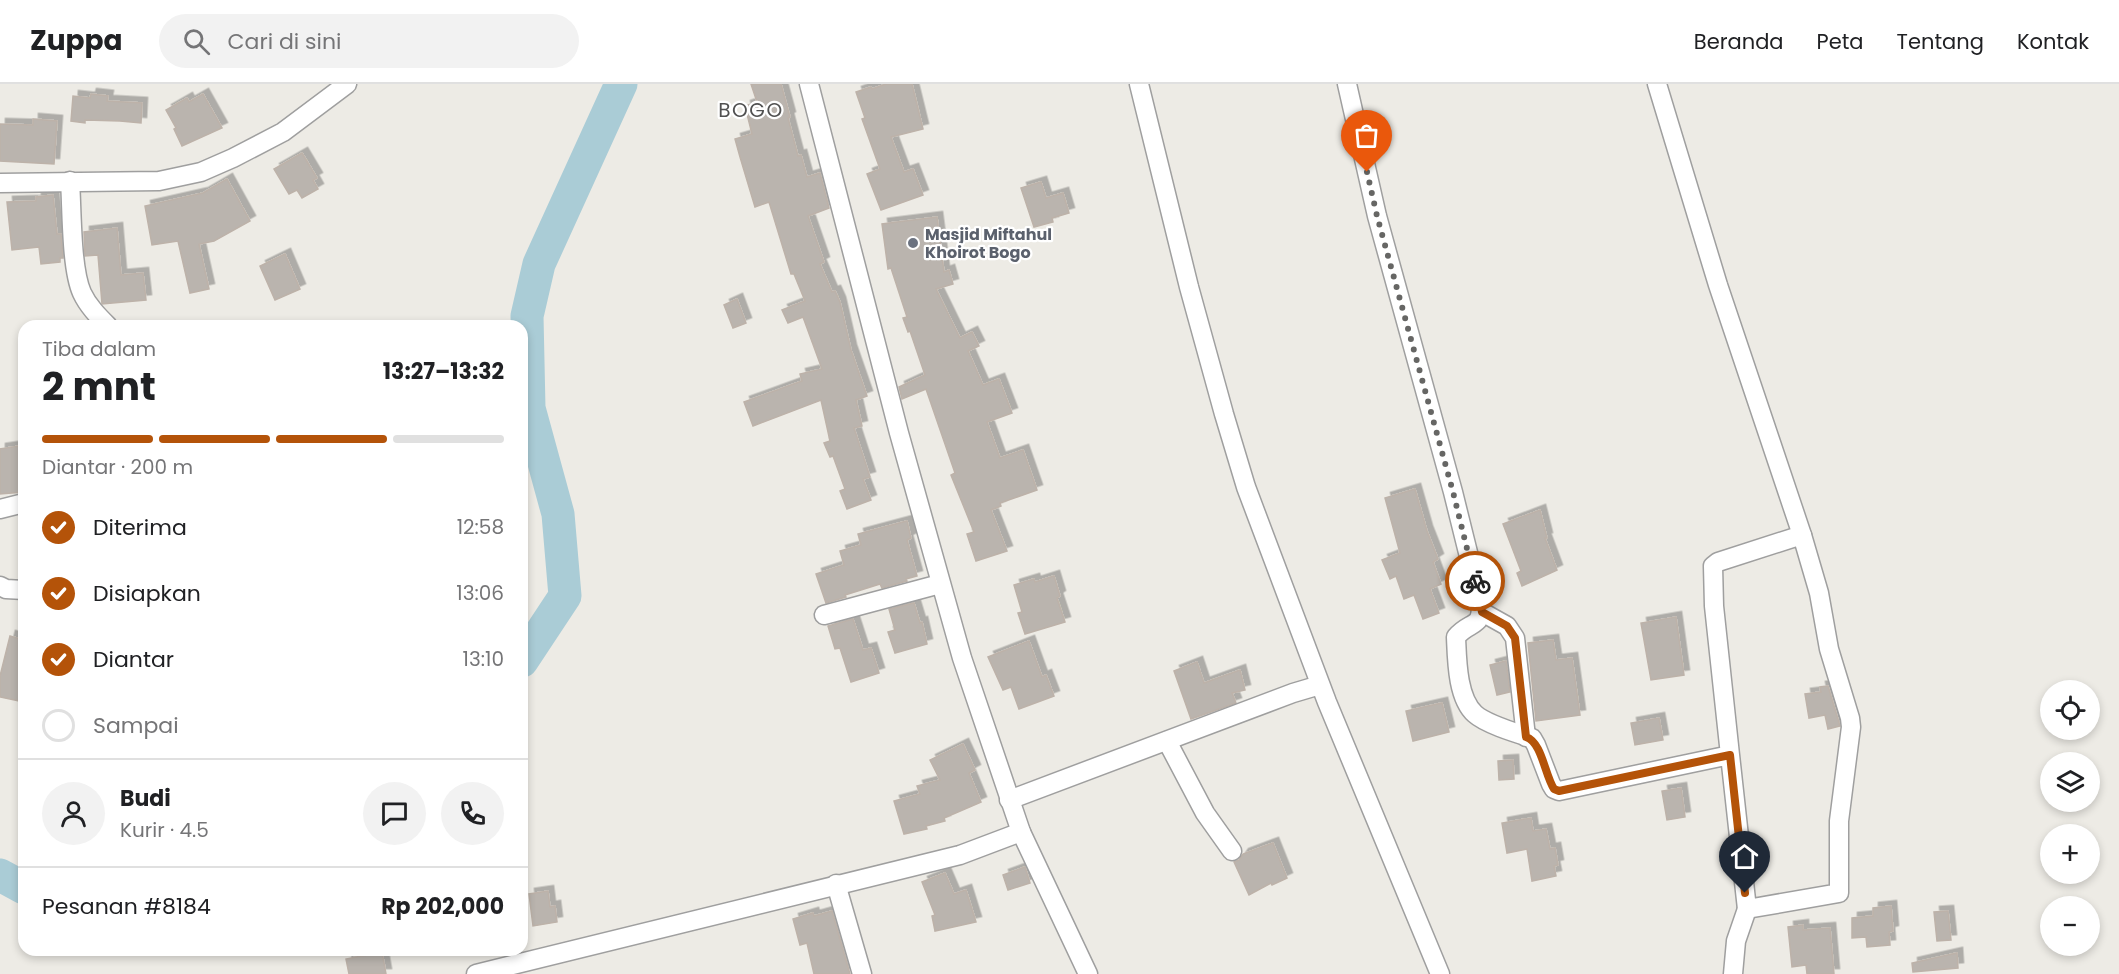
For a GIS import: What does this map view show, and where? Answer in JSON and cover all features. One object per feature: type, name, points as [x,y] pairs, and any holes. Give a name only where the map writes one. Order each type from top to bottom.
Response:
[{"type":"street","points":[[0,183],[159,181],[201,172],[283,132],[347,84]]},
{"type":"street","points":[[809,84],[940,584],[962,658],[1021,832],[1089,974]]},
{"type":"street","points":[[1139,84],[1189,287],[1246,487],[1320,685],[1440,974]]},
{"type":"street","points":[[1347,84],[1377,216],[1453,492],[1482,612],[1478,623],[1456,636],[1460,683],[1468,706],[1482,719],[1532,738],[1551,784],[1559,791],[1730,755]]},
{"type":"street","points":[[1657,84],[1718,285],[1802,535],[1819,593],[1828,648],[1851,727],[1839,821],[1840,890],[1835,895],[1747,909]]},
{"type":"street","points":[[70,181],[76,272],[86,301],[103,320]]},
{"type":"street","points":[[0,509],[18,504]]},
{"type":"street","points":[[1733,974],[1736,941],[1747,909],[1714,606],[1713,566],[1718,561],[1802,535]]},
{"type":"street","points":[[824,615],[940,584]]},
{"type":"street","points":[[0,586],[6,590],[18,590]]},
{"type":"street","points":[[1482,612],[1507,626],[1515,638],[1526,737]]},
{"type":"street","points":[[1009,800],[1293,693],[1320,685]]},
{"type":"street","points":[[1167,741],[1205,813],[1232,852]]},
{"type":"street","points":[[476,974],[590,948],[836,884],[960,855],[1021,832]]},
{"type":"street","points":[[836,884],[862,974]]},
{"type":"building","points":[[751,84],[781,84],[798,156],[801,155],[807,177],[820,173],[829,208],[808,216],[824,262],[820,264],[832,292],[835,291],[840,302],[851,350],[867,396],[856,400],[862,426],[854,428],[870,477],[863,479],[871,500],[847,509],[840,491],[845,489],[833,456],[830,457],[824,443],[830,441],[821,400],[753,426],[744,402],[802,381],[800,374],[822,369],[803,317],[788,323],[782,310],[805,301],[794,274],[791,274],[769,202],[755,207],[735,139],[752,134],[745,106],[757,102]]},
{"type":"building","points":[[886,84],[912,84],[923,129],[891,137],[904,172],[913,169],[923,195],[881,210],[867,174],[880,169],[862,119],[865,118],[856,92]]},
{"type":"building","points":[[91,94],[108,96],[107,101],[142,103],[141,123],[71,121],[73,96],[90,98]]},
{"type":"building","points":[[203,94],[222,128],[182,146],[174,129],[176,128],[166,110],[187,98],[189,102]]},
{"type":"building","points":[[33,119],[57,121],[54,164],[0,161],[0,124],[33,125]]},
{"type":"building","points":[[302,153],[317,178],[313,180],[318,189],[302,198],[297,190],[289,194],[274,169]]},
{"type":"building","points":[[227,179],[250,221],[214,241],[199,244],[209,289],[190,293],[178,241],[152,245],[145,206],[203,193]]},
{"type":"building","points":[[1041,182],[1046,198],[1063,193],[1069,213],[1052,218],[1053,222],[1034,227],[1021,188]]},
{"type":"building","points":[[53,195],[57,234],[61,234],[63,258],[60,258],[60,262],[41,264],[39,247],[12,250],[7,202],[36,201],[36,197]]},
{"type":"building","points":[[937,217],[944,272],[949,270],[953,284],[936,289],[960,338],[972,332],[979,346],[968,351],[983,385],[999,379],[1012,413],[987,422],[1000,458],[1023,450],[1037,490],[1000,503],[1001,506],[991,510],[1007,551],[976,561],[967,534],[974,532],[951,475],[955,473],[926,389],[902,399],[899,387],[925,375],[910,331],[908,332],[903,318],[907,317],[891,268],[888,269],[882,224]]},
{"type":"building","points":[[117,228],[121,275],[143,273],[146,300],[102,304],[98,255],[85,256],[84,232]]},
{"type":"building","points":[[285,254],[300,289],[275,300],[260,266]]},
{"type":"building","points":[[737,299],[746,323],[733,328],[724,305]]},
{"type":"building","points":[[18,446],[18,492],[0,494],[0,449]]},
{"type":"building","points":[[1415,489],[1438,559],[1433,562],[1441,584],[1430,589],[1439,613],[1423,619],[1414,595],[1404,599],[1396,576],[1390,579],[1382,560],[1400,553],[1385,498]]},
{"type":"building","points":[[1540,510],[1547,538],[1545,538],[1557,570],[1522,586],[1517,573],[1521,571],[1503,524]]},
{"type":"building","points":[[907,521],[911,538],[907,540],[917,576],[882,588],[880,584],[826,603],[816,574],[844,565],[840,551],[861,545],[858,534]]},
{"type":"building","points":[[1054,576],[1060,596],[1057,598],[1065,622],[1025,634],[1018,613],[1022,612],[1014,585]]},
{"type":"building","points":[[914,603],[920,623],[922,622],[927,644],[895,653],[888,632],[895,630],[889,609]]},
{"type":"building","points":[[1676,617],[1684,675],[1651,680],[1641,623]]},
{"type":"building","points":[[853,619],[863,650],[871,648],[879,673],[851,682],[840,648],[835,649],[828,626]]},
{"type":"building","points":[[10,636],[18,638],[18,701],[0,697],[0,676]]},
{"type":"building","points":[[1553,640],[1556,660],[1572,658],[1580,715],[1536,721],[1528,643]]},
{"type":"building","points":[[1029,641],[1042,677],[1046,675],[1054,696],[1019,709],[1011,687],[1003,690],[988,657]]},
{"type":"building","points":[[1506,661],[1510,692],[1497,695],[1490,665]]},
{"type":"building","points":[[1197,662],[1204,683],[1240,670],[1245,690],[1232,693],[1236,703],[1191,719],[1174,671]]},
{"type":"building","points":[[1828,686],[1840,726],[1828,729],[1825,715],[1809,718],[1805,694],[1821,692],[1820,687]]},
{"type":"building","points":[[1442,703],[1449,732],[1413,741],[1406,711]]},
{"type":"building","points":[[1659,718],[1663,740],[1635,745],[1631,723]]},
{"type":"building","points":[[963,744],[975,770],[969,773],[981,802],[944,818],[945,821],[926,826],[927,829],[904,834],[894,801],[920,794],[917,786],[940,780],[930,760]]},
{"type":"building","points":[[1513,760],[1514,779],[1499,780],[1498,761]]},
{"type":"building","points":[[1681,788],[1685,817],[1667,820],[1662,791]]},
{"type":"building","points":[[1531,818],[1533,831],[1546,829],[1550,849],[1555,848],[1558,865],[1554,866],[1556,876],[1532,881],[1527,849],[1507,853],[1502,823]]},
{"type":"building","points":[[1273,843],[1287,878],[1272,885],[1271,883],[1249,895],[1234,862],[1239,860],[1243,854]]},
{"type":"building","points":[[1025,867],[1030,883],[1008,890],[1003,875]]},
{"type":"building","points":[[945,873],[954,894],[966,890],[976,922],[935,931],[932,916],[935,915],[922,882]]},
{"type":"building","points":[[548,891],[550,907],[555,906],[557,922],[533,926],[529,894]]},
{"type":"building","points":[[1891,906],[1893,931],[1889,932],[1890,945],[1867,947],[1866,937],[1852,938],[1852,918],[1873,916],[1873,908]]},
{"type":"building","points":[[832,911],[850,974],[814,974],[807,943],[800,945],[793,919],[813,913],[814,916]]},
{"type":"building","points":[[1948,911],[1951,940],[1937,941],[1934,912]]},
{"type":"building","points":[[1803,925],[1803,930],[1830,928],[1834,974],[1807,974],[1806,965],[1792,967],[1788,927]]},
{"type":"building","points":[[1957,953],[1958,968],[1913,972],[1912,963]]},
{"type":"building","points":[[383,956],[386,974],[349,974],[346,959]]},
{"type":"waterway","points":[[527,320],[539,264],[621,84]]},
{"type":"waterway","points":[[528,362],[529,408],[558,514],[565,596],[528,652]]},
{"type":"waterway","points":[[0,875],[18,885]]},
{"type":"way so far","points":[[1367,172],[1475,581]]},
{"type":"place","name":"Masjid Miftahul Khoirot Bogo","points":[[913,243]]},
{"type":"district","name":"BOGO","points":[[751,110]]},
{"type":"route","points":[[1475,581],[1482,612],[1507,626],[1515,638],[1526,737],[1532,738],[1536,745],[1554,789],[1559,791],[1730,755],[1745,893]]}]
